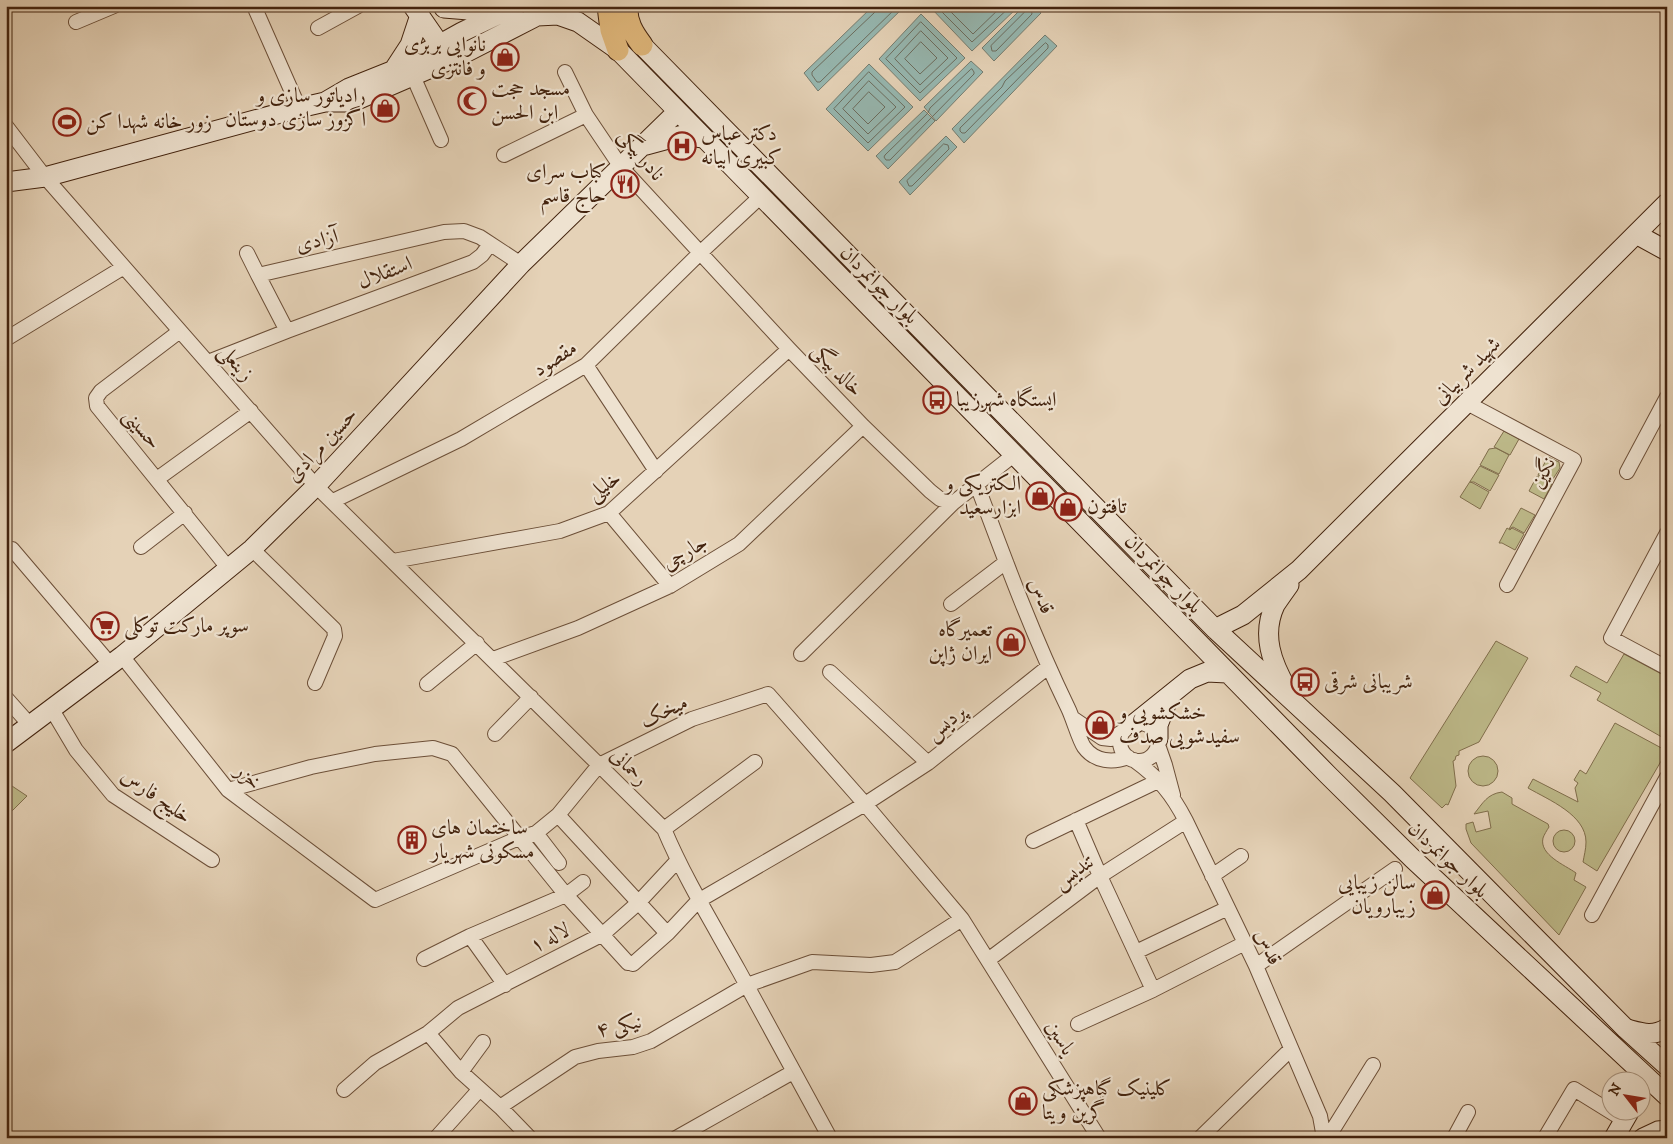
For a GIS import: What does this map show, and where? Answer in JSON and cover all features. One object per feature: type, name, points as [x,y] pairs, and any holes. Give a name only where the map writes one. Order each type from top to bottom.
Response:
[{"type":"main road","points":[[443,7],[481,12],[509,6]]},
{"type":"main road","points":[[6,182],[46,177],[325,102],[349,88],[394,70],[462,32],[516,6]]},
{"type":"main road","points":[[608,6],[611,30],[618,50]]},
{"type":"main road","points":[[627,6],[626,15],[631,31],[642,45]]},
{"type":"main road","points":[[417,11],[440,45],[461,55],[462,32],[443,7]]},
{"type":"main road","points":[[394,70],[410,45],[417,11]]},
{"type":"main road","name":"بلوار جوانمردان","points":[[325,102],[352,102],[461,55],[537,16],[558,15],[578,22],[618,50],[1328,776],[1635,1072]]},
{"type":"main road","name":"بلوار جوانمردان","points":[[642,45],[1215,629],[1392,792],[1626,1029],[1667,1066]]},
{"type":"main road","name":"حسین مرادی","points":[[6,743],[116,660],[252,549],[316,486],[521,264],[677,112]]},
{"type":"main road","name":"حسین مرادی","points":[[642,146],[683,135],[703,138]]},
{"type":"main road","name":"شهید شربیانی","points":[[1215,629],[1243,615],[1299,570],[1667,203]]},
{"type":"main road","points":[[1636,234],[1667,251]]},
{"type":"main road","name":"شهید شربیانی","points":[[1293,701],[1269,648],[1269,627],[1275,606],[1299,570]]},
{"type":"main road","points":[[1190,679],[1198,660],[1196,640]]},
{"type":"main road","points":[[1130,727],[1190,679],[1206,672],[1227,673]]},
{"type":"main road","points":[[1158,742],[1158,725],[1171,694]]},
{"type":"main road","points":[[1328,776],[1350,780],[1356,774],[1350,753]]},
{"type":"main road","points":[[1372,819],[1367,798],[1373,790],[1392,792]]},
{"type":"main road","points":[[1626,1029],[1656,1034],[1667,1028]]},
{"type":"main road","name":"بلوار جوانمردان","points":[[1650,1084],[1667,1096]]},
{"type":"main road","points":[[1614,1138],[1623,1122]]},
{"type":"main road","points":[[1643,1138],[1658,1131],[1667,1130]]},
{"type":"street","points":[[76,22],[114,6]]},
{"type":"street","points":[[254,6],[299,108]]},
{"type":"street","points":[[318,28],[358,6]]},
{"type":"street","name":"نادر بیگی","points":[[565,72],[586,116],[621,167],[700,253]]},
{"type":"street","points":[[413,76],[441,140]]},
{"type":"street","points":[[504,155],[586,116]]},
{"type":"street","name":"زینعلی","points":[[6,126],[46,177],[316,486]]},
{"type":"street","name":"مقصود","points":[[333,501],[461,439],[586,365],[760,197]]},
{"type":"street","name":"آزادی","points":[[258,275],[444,232],[464,231],[480,237],[521,264]]},
{"type":"street","name":"استقلال","points":[[286,331],[473,262],[482,256],[490,244]]},
{"type":"street","points":[[208,362],[286,331],[248,253]]},
{"type":"street","name":"خالد بیگی","points":[[700,253],[863,426],[930,491],[940,499],[953,503]]},
{"type":"street","points":[[6,339],[124,267]]},
{"type":"street","name":"حسینی","points":[[180,331],[101,391],[96,398],[97,406],[229,569]]},
{"type":"street","name":"خلیلی","points":[[393,561],[560,531],[609,512],[789,349]]},
{"type":"street","points":[[586,365],[656,471]]},
{"type":"street","points":[[1627,472],[1667,397]]},
{"type":"street","name":"نگین","points":[[1467,403],[1574,460],[1507,585]]},
{"type":"street","points":[[157,479],[251,411]]},
{"type":"street","name":"جارچی","points":[[493,659],[578,628],[670,586],[738,544],[863,426]]},
{"type":"street","points":[[801,654],[953,503],[1015,454]]},
{"type":"street","name":"قدس","points":[[976,485],[1048,667],[1074,718],[1084,747],[1096,757],[1107,762],[1131,758],[1158,781],[1174,798]]},
{"type":"street","name":"رحمانی","points":[[316,486],[664,829],[677,861],[698,901],[747,985],[830,1138]]},
{"type":"street","points":[[609,512],[670,586]]},
{"type":"street","points":[[141,547],[185,513]]},
{"type":"street","points":[[1667,533],[1611,638],[1667,668]]},
{"type":"street","name":"خزر","points":[[6,554],[12,549],[116,660],[228,790],[375,900]]},
{"type":"street","points":[[252,549],[334,629],[335,636],[315,683]]},
{"type":"street","points":[[952,604],[1006,562]]},
{"type":"street","points":[[427,684],[477,644]]},
{"type":"street","name":"پردیس","points":[[602,934],[630,963],[668,933],[698,901],[865,804],[928,763],[1048,667]]},
{"type":"street","points":[[830,672],[928,763]]},
{"type":"street","name":"میخک","points":[[375,900],[519,838],[536,833],[558,815],[599,765],[692,719],[768,694]]},
{"type":"street","name":"یاسین","points":[[768,694],[865,804],[962,920],[1099,1138]]},
{"type":"street","points":[[495,734],[531,697]]},
{"type":"street","points":[[6,698],[30,725]]},
{"type":"street","name":"خلیج فارس","points":[[50,708],[76,750],[114,795],[212,860]]},
{"type":"street","name":"قدس","points":[[1074,718],[1102,738],[1111,739],[1130,727]]},
{"type":"street","points":[[1141,723],[1152,728],[1158,742],[1156,751],[1146,759],[1131,758],[1121,747],[1122,735],[1130,727],[1141,723]]},
{"type":"street","name":"قدس","points":[[1158,742],[1174,798],[1256,966],[1290,1049],[1331,1136]]},
{"type":"street","points":[[228,790],[312,767],[375,754],[433,748],[452,754],[566,895],[602,934]]},
{"type":"street","points":[[664,829],[755,762]]},
{"type":"street","points":[[1592,915],[1667,777]]},
{"type":"street","points":[[1033,841],[1158,781]]},
{"type":"street","points":[[558,815],[663,929]]},
{"type":"street","points":[[1076,820],[1153,990]]},
{"type":"street","name":"تندیس","points":[[988,960],[1100,876],[1186,821]]},
{"type":"street","points":[[536,833],[559,863]]},
{"type":"street","points":[[1212,876],[1241,856]]},
{"type":"street","name":"لاله ۱","points":[[344,1090],[376,1063],[428,1033],[458,1008],[602,934],[638,903],[677,861]]},
{"type":"street","points":[[1256,966],[1395,870]]},
{"type":"street","points":[[424,959],[470,936],[566,895],[584,882]]},
{"type":"street","points":[[1136,952],[1228,908]]},
{"type":"street","name":"نیکی ۴","points":[[500,1107],[575,1057],[598,1051],[632,1047],[651,1041],[747,985],[812,962],[871,965],[896,962],[962,920]]},
{"type":"street","points":[[470,936],[504,984]]},
{"type":"street","points":[[1078,1024],[1153,990],[1245,943]]},
{"type":"street","points":[[428,1033],[461,1072],[500,1107],[530,1138]]},
{"type":"street","points":[[461,1072],[483,1042]]},
{"type":"street","points":[[1200,1138],[1290,1049]]},
{"type":"street","points":[[1331,1136],[1373,1065]]},
{"type":"street","points":[[676,1138],[793,1072]]},
{"type":"street","points":[[1546,1136],[1574,1089],[1600,1102]]},
{"type":"street","points":[[436,1138],[479,1090]]},
{"type":"street","points":[[1454,1138],[1468,1112]]},
{"type":"shaded area","points":[[1504,431],[1519,439],[1510,455],[1494,447]]},
{"type":"shaded area","points":[[1496,448],[1509,455],[1499,474],[1480,465],[1489,449]]},
{"type":"shaded area","points":[[1548,457],[1559,462],[1560,468],[1551,482],[1538,475]]},
{"type":"shaded area","points":[[1480,466],[1499,475],[1490,491],[1474,482],[1470,482],[1489,492],[1480,509],[1460,497]]},
{"type":"shaded area","points":[[1537,476],[1552,484],[1544,499],[1529,491]]},
{"type":"shaded area","points":[[1521,508],[1535,515],[1524,533],[1513,527],[1509,529]]},
{"type":"shaded area","points":[[1507,528],[1510,530],[1512,528],[1524,534],[1515,550],[1499,543]]},
{"type":"shaded area","points":[[1496,641],[1528,658],[1479,742],[1459,751],[1459,755],[1453,761],[1456,786],[1448,805],[1446,804],[1442,808],[1410,778]]},
{"type":"shaded area","points":[[1624,654],[1667,677],[1667,740],[1597,700],[1601,693],[1570,676],[1576,666],[1607,683]]},
{"type":"shaded area","points":[[1615,723],[1667,751],[1597,871],[1583,862],[1586,842],[1580,824],[1565,809],[1528,788],[1533,779],[1578,802],[1575,788],[1578,783],[1574,780],[1580,770],[1586,774]]},
{"type":"shaded area","points":[[1483,756],[1494,760],[1498,771],[1494,782],[1483,786],[1472,782],[1468,771],[1472,760]]},
{"type":"shaded area","points":[[6,782],[27,796],[6,817]]},
{"type":"shaded area","points":[[1502,792],[1512,798],[1512,804],[1548,824],[1549,827],[1543,838],[1545,850],[1554,859],[1576,873],[1574,880],[1586,887],[1559,935],[1471,843],[1466,824],[1473,822],[1476,832],[1491,828],[1488,811],[1474,814],[1489,797]]},
{"type":"shaded area","points":[[1564,830],[1572,833],[1575,841],[1572,849],[1564,852],[1556,849],[1553,841],[1556,833]]},
{"type":"water","points":[[873,6],[905,6],[818,91],[804,73]]},
{"type":"water","points":[[933,6],[1018,7],[972,51],[931,8]]},
{"type":"water","points":[[1024,6],[1035,6],[1041,13],[994,61],[982,48]]},
{"type":"water","points":[[921,14],[965,58],[920,101],[879,59]]},
{"type":"water","points":[[1045,35],[1057,46],[964,143],[952,129]]},
{"type":"water","points":[[971,61],[983,72],[936,121],[924,107]]},
{"type":"water","points":[[869,64],[913,107],[868,151],[826,109]]},
{"type":"water","points":[[924,110],[935,121],[888,169],[876,156]]},
{"type":"water","points":[[946,136],[957,147],[910,195],[899,182]]},
{"type":"place","name":"نانوایی بربری و فانتزی","points":[[505,57]]},
{"type":"place","name":"مسجد حجت ابن الحسن","points":[[472,101]]},
{"type":"place","name":"رادیاتور سازی و اگزوز سازی دوستان","points":[[385,108]]},
{"type":"place","name":"زور خانه شهدا کن","points":[[67,122]]},
{"type":"place","name":"دکتر عباس کبیری ابیانه","points":[[682,146]]},
{"type":"place","name":"کباب سرای حاج قاسم","points":[[625,184]]},
{"type":"place","name":"ایستگاه شهرزیبا","points":[[937,400]]},
{"type":"place","name":"الکتریکی و ابزارسعید","points":[[1040,496]]},
{"type":"place","name":"تافتون","points":[[1068,507]]},
{"type":"place","name":"سوپر مارکت توکلی","points":[[105,626]]},
{"type":"place","name":"تعمیرگاه ایران ژاپن","points":[[1011,642]]},
{"type":"place","name":"شریبانی شرقی","points":[[1305,682]]},
{"type":"place","name":"خشکشویی و سفیدشویی صدف","points":[[1100,725]]},
{"type":"place","name":"ساختمان های مسکونی شهریار","points":[[412,840]]},
{"type":"place","name":"سالن زیبایی زیبارویان","points":[[1435,895]]},
{"type":"place","name":"کلینیک گیاهپزشکی گرین ویتا","points":[[1023,1101]]}]
